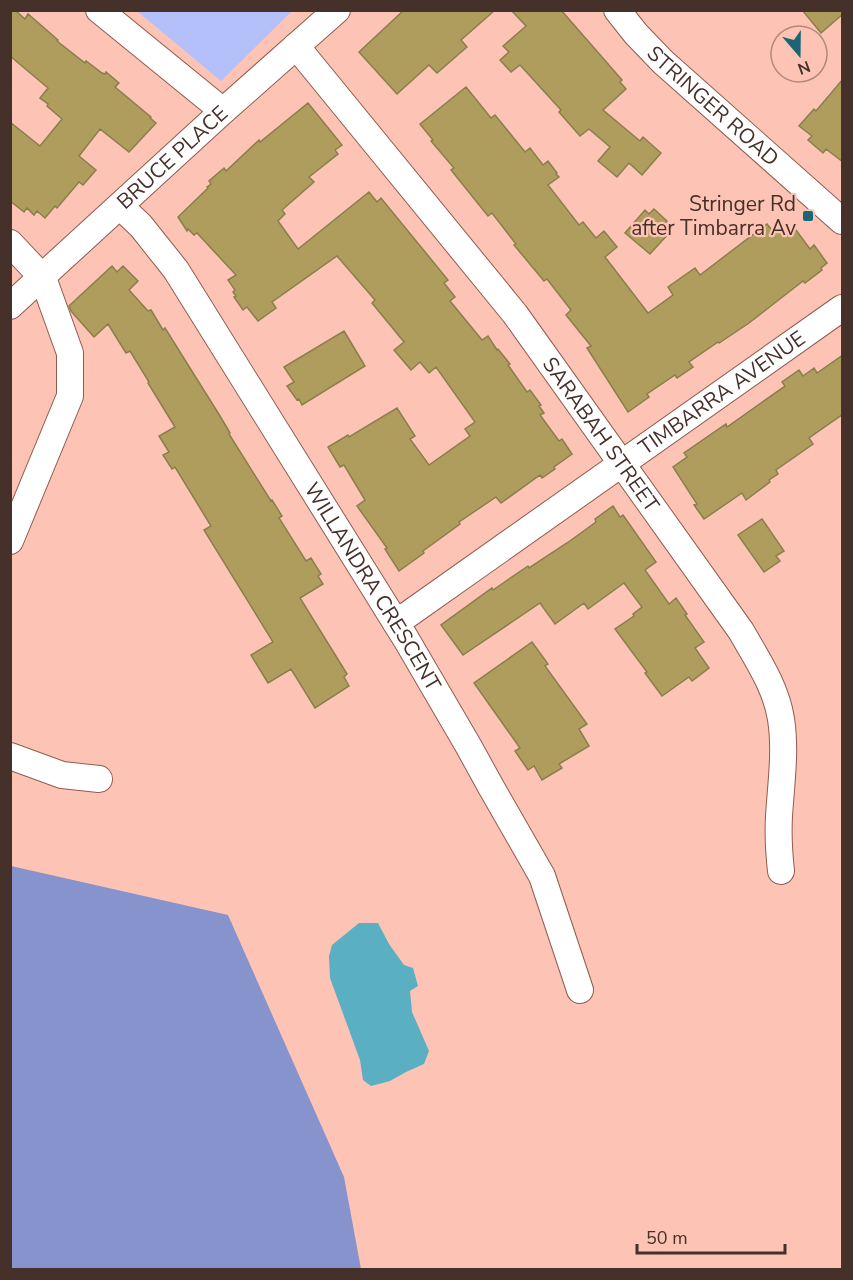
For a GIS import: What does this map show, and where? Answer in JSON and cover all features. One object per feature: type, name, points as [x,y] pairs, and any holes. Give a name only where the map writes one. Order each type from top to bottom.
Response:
[{"type":"street","points":[[99,10],[223,111]]},
{"type":"street","name":"BRUCE PLACE","points":[[10,306],[337,10]]},
{"type":"street","name":"STRINGER ROAD","points":[[617,10],[663,62],[843,221]]},
{"type":"street","name":"SARABAH STREET","points":[[296,46],[514,314],[741,632],[773,689],[781,718],[783,744],[779,817],[781,871]]},
{"type":"street","name":"WILLANDRA CRESCENT","points":[[120,206],[141,226],[177,270],[396,623],[469,747],[542,876],[580,990]]},
{"type":"street","points":[[10,243],[43,278],[70,353],[70,396],[10,541]]},
{"type":"street","name":"TIMBARRA AVENUE","points":[[396,623],[843,308]]},
{"type":"street","points":[[10,756],[62,775],[99,779]]},
{"type":"shaded area","points":[[137,11],[292,11],[221,81]]},
{"type":"shaded area","points":[[11,866],[228,915],[344,1177],[361,1269],[11,1269]]},
{"type":"shaded area","points":[[359,923],[378,923],[404,965],[413,968],[418,986],[410,991],[412,1012],[429,1051],[424,1064],[390,1081],[371,1086],[363,1080],[360,1060],[330,978],[329,956],[332,945]]},
{"type":"building","points":[[10,10],[15,10],[25,19],[28,14],[85,63],[86,61],[102,73],[106,72],[119,83],[115,87],[156,123],[129,152],[100,129],[79,156],[96,170],[83,185],[79,182],[57,208],[55,206],[45,218],[37,211],[34,215],[27,208],[24,212],[10,201],[10,122],[40,146],[62,119],[40,98],[48,88],[10,56]]},
{"type":"building","points":[[404,10],[495,10],[461,40],[467,47],[437,73],[429,65],[397,94],[359,52]]},
{"type":"building","points":[[511,10],[561,10],[622,80],[620,82],[626,89],[603,110],[640,141],[643,137],[661,153],[642,175],[629,163],[617,177],[598,161],[610,147],[589,129],[580,136],[559,112],[561,110],[520,65],[511,72],[500,60],[509,52],[503,46],[526,26]]},
{"type":"building","points":[[802,10],[843,10],[843,14],[829,26],[829,24],[814,24]]},
{"type":"building","points":[[843,79],[843,162],[826,149],[823,153],[808,140],[812,136],[799,126],[814,109],[816,111]]},
{"type":"building","points":[[466,87],[491,118],[495,115],[525,152],[530,148],[543,165],[548,161],[559,177],[548,185],[579,225],[583,222],[596,238],[604,231],[617,247],[605,257],[648,313],[673,295],[668,287],[695,268],[700,275],[767,224],[772,230],[778,225],[787,236],[796,230],[810,249],[814,245],[827,263],[821,268],[822,270],[805,283],[803,281],[749,323],[689,362],[693,367],[677,378],[675,375],[647,394],[649,397],[628,412],[587,348],[591,346],[566,315],[571,310],[547,279],[544,281],[514,245],[516,244],[492,213],[488,216],[451,170],[454,168],[420,124]]},
{"type":"building","points":[[308,103],[342,145],[335,150],[338,154],[309,177],[314,182],[282,210],[285,214],[278,221],[298,249],[369,192],[377,202],[381,198],[448,280],[444,283],[455,297],[450,301],[482,340],[488,336],[510,364],[508,365],[527,392],[530,390],[541,405],[539,406],[544,413],[540,415],[559,441],[562,439],[572,454],[542,478],[540,475],[501,503],[496,497],[459,522],[460,524],[399,571],[385,549],[387,548],[357,506],[365,500],[344,465],[340,467],[328,447],[397,408],[415,436],[410,439],[429,465],[470,436],[465,429],[475,422],[436,367],[429,373],[420,362],[411,370],[394,350],[404,342],[372,303],[375,300],[337,256],[272,302],[276,308],[258,321],[247,307],[243,310],[234,297],[236,296],[233,292],[235,290],[228,280],[236,275],[197,233],[194,235],[188,229],[187,231],[178,217],[208,188],[211,184],[209,181],[224,168],[226,171],[259,140],[260,142]]},
{"type":"building","points":[[654,209],[667,221],[663,226],[670,232],[650,254],[625,233],[645,210],[649,214]]},
{"type":"building","points":[[112,266],[117,272],[123,266],[138,281],[129,290],[148,311],[151,310],[163,330],[165,328],[282,516],[279,518],[306,561],[311,558],[321,574],[318,576],[323,584],[300,598],[347,674],[344,677],[349,686],[315,708],[291,669],[268,683],[251,655],[273,642],[204,530],[211,526],[175,467],[172,469],[163,455],[169,452],[159,436],[175,427],[130,351],[126,353],[108,324],[94,337],[71,311],[69,306]]},
{"type":"building","points":[[344,331],[365,366],[302,405],[287,386],[294,382],[284,367]]},
{"type":"building","points":[[843,355],[843,414],[809,438],[813,444],[776,470],[778,474],[769,480],[770,482],[746,500],[742,493],[704,519],[673,467],[687,457],[684,453],[726,424],[727,427],[785,386],[782,382],[799,370],[803,376],[814,368],[817,373]]},
{"type":"building","points":[[613,506],[620,517],[623,515],[656,562],[645,570],[669,604],[676,598],[704,642],[695,648],[709,668],[692,681],[689,677],[662,696],[615,629],[634,616],[633,614],[642,607],[624,583],[588,609],[584,603],[555,624],[540,603],[463,655],[441,625],[492,588],[493,590],[567,543],[596,522],[595,519]]},
{"type":"building","points":[[762,519],[784,551],[776,556],[780,561],[764,572],[738,535]]},
{"type":"building","points":[[532,642],[548,664],[545,666],[587,724],[579,729],[589,746],[559,764],[562,768],[542,780],[534,766],[528,770],[515,751],[520,748],[474,683]]},
{"type":"place","name":"Stringer Rd after Timbarra Av","points":[[808,216]]}]
